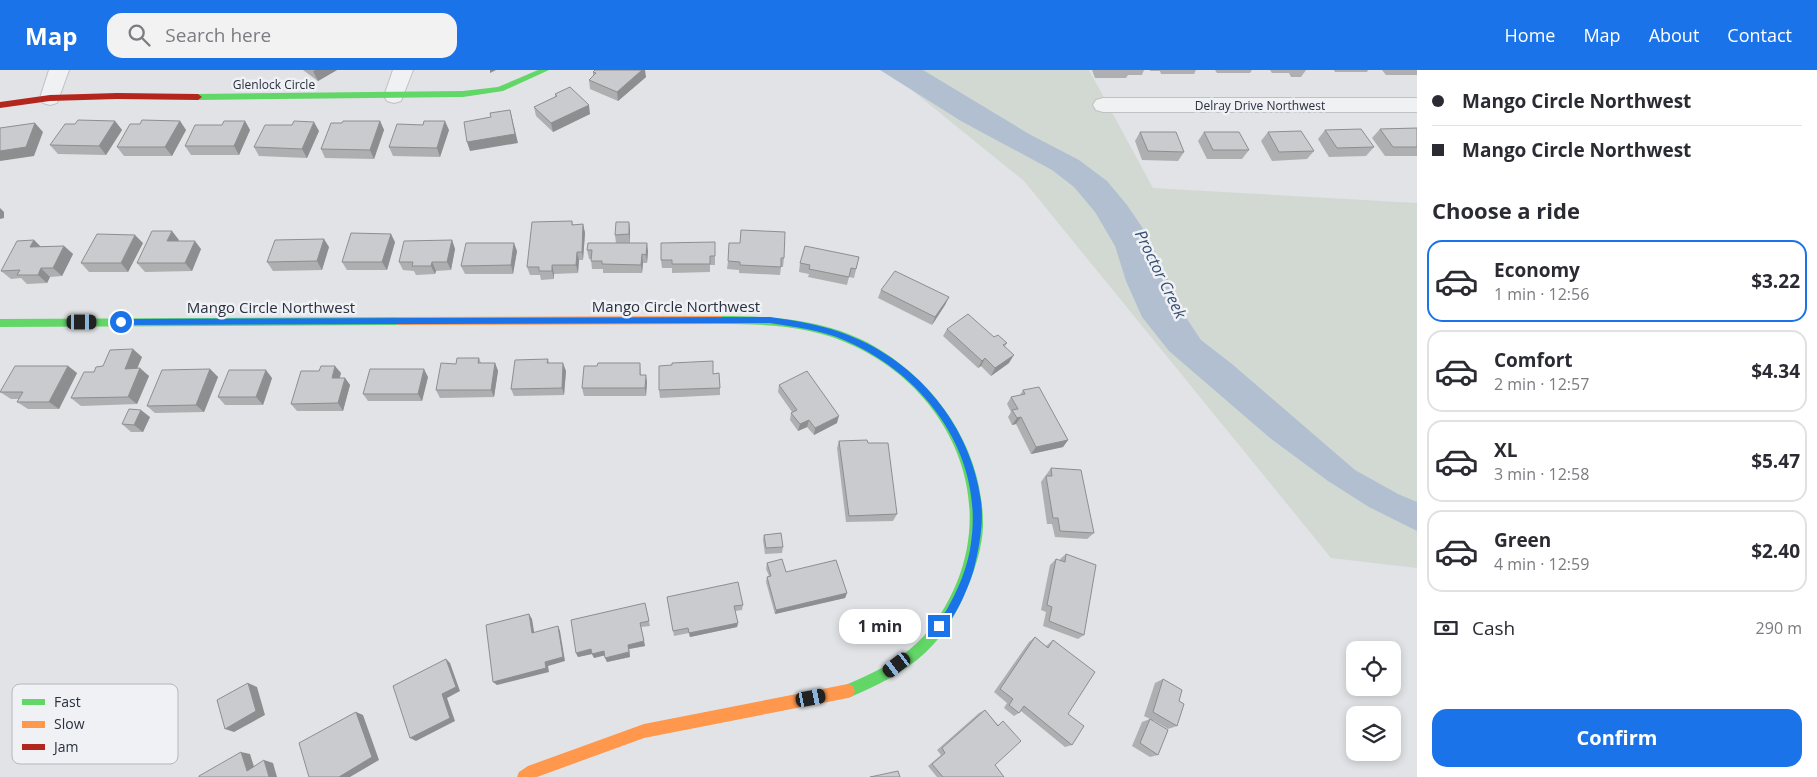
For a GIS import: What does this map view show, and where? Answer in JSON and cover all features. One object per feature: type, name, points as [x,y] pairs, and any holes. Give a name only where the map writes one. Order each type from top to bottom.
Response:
[{"type":"street","points":[[50,98],[59,70]]},
{"type":"street","points":[[394,96],[403,70]]},
{"type":"street","name":"Glenlock Circle","points":[[0,105],[50,98],[463,94],[500,89],[545,70]]},
{"type":"street","name":"Delray Drive Northwest","points":[[1103,106],[1417,104]]},
{"type":"street","name":"Mango Circle Northwest","points":[[0,323],[770,320],[808,325],[845,337],[877,352],[911,377],[936,403],[956,434],[970,467],[977,503],[976,543],[966,580],[948,616],[922,647],[885,675],[848,691],[644,731],[534,771],[524,777]]},
{"type":"shaded area","points":[[887,70],[1089,70],[1153,188],[1417,203],[1417,568],[1331,558],[1024,181]]},
{"type":"water","name":"Proctor Creek","points":[[880,70],[923,70],[1029,134],[1079,160],[1107,181],[1144,230],[1183,313],[1201,340],[1232,364],[1355,470],[1398,494],[1417,502],[1417,531],[1369,507],[1328,481],[1270,438],[1169,351],[1142,317],[1126,281],[1115,246],[1095,212],[1074,187],[1052,170],[961,121]]},
{"type":"building","points":[[595,70],[642,70],[617,92],[589,80],[596,73],[593,72]]},
{"type":"building","points":[[570,87],[589,105],[551,123],[534,107],[557,96],[555,94]]},
{"type":"building","points":[[510,110],[515,134],[467,142],[464,122],[491,117],[490,113]]},
{"type":"building","points":[[78,120],[115,121],[99,146],[50,145],[65,124],[75,124]]},
{"type":"building","points":[[142,120],[180,121],[165,147],[117,147],[130,124],[140,124]]},
{"type":"building","points":[[224,121],[245,121],[234,146],[185,146],[195,125],[222,125]]},
{"type":"building","points":[[294,121],[314,122],[302,149],[254,147],[265,125],[292,125]]},
{"type":"building","points":[[343,121],[380,121],[370,150],[321,149],[331,123],[342,123]]},
{"type":"building","points":[[424,121],[445,121],[437,148],[389,147],[397,124],[423,125]]},
{"type":"building","points":[[35,123],[26,147],[0,151],[0,128]]},
{"type":"building","points":[[1417,128],[1417,147],[1393,147],[1380,129]]},
{"type":"building","points":[[1361,129],[1374,147],[1337,148],[1325,130]]},
{"type":"building","points":[[1301,131],[1314,151],[1279,152],[1268,132]]},
{"type":"building","points":[[1140,132],[1176,132],[1184,152],[1148,151]]},
{"type":"building","points":[[1204,132],[1239,132],[1249,150],[1213,150]]},
{"type":"building","points":[[572,221],[572,225],[583,224],[582,252],[577,252],[576,265],[552,265],[552,271],[539,271],[539,267],[527,267],[532,222]]},
{"type":"building","points":[[616,222],[629,222],[629,234],[615,235]]},
{"type":"building","points":[[741,230],[785,232],[784,258],[781,258],[781,267],[740,265],[740,262],[728,261],[729,243],[740,243]]},
{"type":"building","points":[[152,231],[172,231],[167,241],[195,241],[185,263],[137,263]]},
{"type":"building","points":[[351,233],[391,234],[382,262],[342,262]]},
{"type":"building","points":[[97,234],[135,235],[121,263],[81,263]]},
{"type":"building","points":[[324,239],[317,261],[267,262],[275,240]]},
{"type":"building","points":[[34,240],[30,247],[64,246],[53,268],[41,268],[38,275],[17,275],[20,270],[1,271],[17,241]]},
{"type":"building","points":[[452,240],[447,262],[432,262],[431,266],[412,266],[413,262],[399,262],[404,241]]},
{"type":"building","points":[[715,242],[715,256],[710,256],[710,264],[672,264],[672,260],[661,260],[661,243]]},
{"type":"building","points":[[466,243],[514,243],[511,265],[461,266]]},
{"type":"building","points":[[588,243],[647,243],[646,255],[642,254],[641,265],[602,264],[602,261],[591,261],[592,250],[587,250]]},
{"type":"building","points":[[805,246],[859,257],[856,269],[851,268],[849,277],[809,269],[810,265],[800,263]]},
{"type":"building","points":[[895,271],[949,297],[935,317],[881,290]]},
{"type":"building","points":[[968,314],[994,337],[998,335],[1007,343],[1003,345],[1014,355],[995,368],[985,358],[982,361],[947,329]]},
{"type":"building","points":[[133,349],[125,369],[140,368],[128,397],[71,398],[84,372],[94,372],[96,367],[103,366],[110,350]]},
{"type":"building","points":[[457,358],[479,358],[478,363],[495,363],[491,390],[436,390],[441,363],[456,364]]},
{"type":"building","points":[[548,359],[547,363],[563,363],[562,388],[511,389],[515,360]]},
{"type":"building","points":[[713,361],[713,374],[719,373],[720,388],[659,390],[659,366],[672,365],[672,363]]},
{"type":"building","points":[[598,363],[640,363],[640,375],[646,375],[645,388],[582,388],[584,366],[597,366]]},
{"type":"building","points":[[15,366],[68,366],[49,402],[17,402],[23,392],[0,392]]},
{"type":"building","points":[[321,366],[335,366],[332,378],[345,378],[338,403],[291,404],[301,371],[319,371]]},
{"type":"building","points":[[210,369],[196,405],[147,406],[162,370]]},
{"type":"building","points":[[370,369],[424,369],[418,394],[363,394]]},
{"type":"building","points":[[229,370],[266,370],[256,397],[218,397]]},
{"type":"building","points":[[807,371],[839,416],[815,428],[809,420],[800,424],[791,413],[797,410],[779,385]]},
{"type":"building","points":[[1039,387],[1068,440],[1036,447],[1021,417],[1017,418],[1012,410],[1018,409],[1011,397],[1025,394],[1023,390]]},
{"type":"building","points":[[129,409],[141,410],[134,425],[122,424]]},
{"type":"building","points":[[867,440],[868,443],[888,443],[897,514],[849,516],[839,441]]},
{"type":"building","points":[[1051,468],[1081,470],[1094,533],[1060,531],[1058,518],[1053,518],[1046,476],[1052,476]]},
{"type":"building","points":[[781,533],[783,547],[766,548],[764,535]]},
{"type":"building","points":[[1066,554],[1096,565],[1084,635],[1049,621],[1052,607],[1047,605],[1056,559],[1065,562]]},
{"type":"building","points":[[782,559],[786,572],[836,560],[847,593],[776,610],[767,577],[771,576],[767,563]]},
{"type":"building","points":[[738,582],[743,605],[734,606],[738,623],[689,633],[688,628],[673,631],[667,597]]},
{"type":"building","points":[[645,603],[649,621],[640,623],[644,641],[628,645],[629,652],[605,658],[604,651],[592,654],[591,649],[576,653],[571,620]]},
{"type":"building","points":[[529,614],[532,633],[558,626],[563,657],[545,662],[546,668],[493,682],[486,625]]},
{"type":"building","points":[[1035,637],[1048,648],[1053,640],[1095,672],[1068,714],[1084,726],[1072,745],[1024,706],[1019,713],[1009,705],[1013,699],[1000,689]]},
{"type":"building","points":[[446,659],[456,687],[442,694],[450,718],[410,738],[393,686]]},
{"type":"building","points":[[1163,679],[1182,690],[1179,701],[1184,704],[1177,726],[1153,712]]},
{"type":"building","points":[[248,683],[256,711],[225,729],[217,700]]},
{"type":"building","points":[[985,710],[998,726],[1003,721],[1021,741],[995,765],[1004,777],[943,777],[932,764],[945,753],[942,748]]},
{"type":"building","points":[[356,712],[372,757],[339,777],[309,777],[299,743]]},
{"type":"building","points":[[1150,719],[1168,730],[1158,755],[1140,743]]},
{"type":"building","points":[[241,752],[247,771],[264,760],[269,777],[199,777],[199,776]]},
{"type":"building","points":[[898,771],[900,777],[870,777]]},
{"type":"traffic: fast","points":[[198,97],[463,94],[500,89],[545,70]]},
{"type":"traffic: fast","points":[[721,320],[762,321],[802,325],[840,336],[878,354],[907,376],[933,401],[953,430],[967,461],[975,494],[977,528],[971,563],[957,598],[937,630],[914,654],[887,672],[848,691]]},
{"type":"traffic: fast","points":[[0,323],[398,321]]},
{"type":"traffic: slow","points":[[398,321],[721,320]]},
{"type":"traffic: slow","points":[[524,777],[533,771],[644,731],[848,691]]},
{"type":"traffic: jam","points":[[0,105],[50,98],[117,96],[198,97]]},
{"type":"route","points":[[121,322],[770,320],[808,325],[845,337],[877,352],[911,377],[936,403],[956,434],[970,467],[977,503],[976,543],[966,580],[948,616],[939,626]]}]
